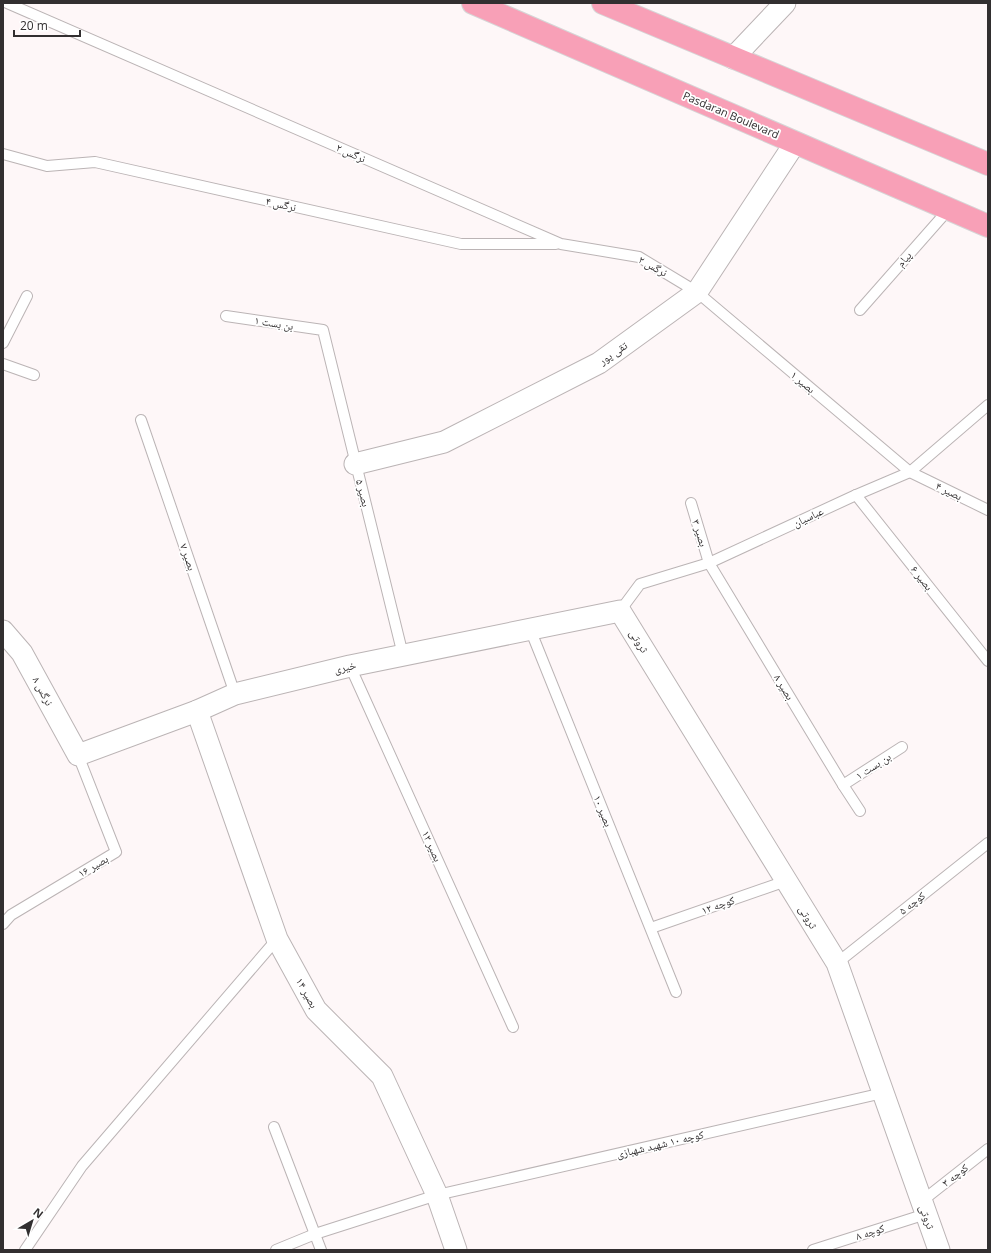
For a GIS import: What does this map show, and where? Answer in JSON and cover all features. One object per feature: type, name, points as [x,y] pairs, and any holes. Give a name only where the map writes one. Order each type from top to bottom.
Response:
[{"type":"highway","name":"Pasdaran Boulevard","points":[[473,3],[988,226]]},
{"type":"highway","points":[[603,3],[988,164]]},
{"type":"street","points":[[733,58],[785,3]]},
{"type":"street","name":"تقی پور","points":[[355,464],[444,442],[599,363],[697,292],[795,143]]},
{"type":"street","name":"خیری","points":[[78,756],[197,711],[235,694],[350,666],[620,611]]},
{"type":"street","name":"ثروتی","points":[[620,611],[836,964],[939,1250]]},
{"type":"street","name":"نرگس ۸","points":[[3,631],[22,653],[78,756]]},
{"type":"street","name":"بصیر ۱۴","points":[[197,711],[277,939],[316,1010],[382,1076],[437,1195],[456,1250]]},
{"type":"lane","name":"نرگس ۲","points":[[7,3],[561,244],[639,257],[697,292]]},
{"type":"lane","name":"نرگس ۴","points":[[3,154],[47,166],[95,162],[461,244],[561,244]]},
{"type":"lane","name":"پیام","points":[[860,310],[948,209]]},
{"type":"lane","name":"بصیر ۱","points":[[697,292],[910,472]]},
{"type":"lane","points":[[3,343],[27,296]]},
{"type":"lane","name":"بن بست ۱","points":[[226,316],[323,330]]},
{"type":"lane","name":"بصیر ۵","points":[[323,330],[403,655]]},
{"type":"lane","points":[[3,364],[34,375]]},
{"type":"lane","name":"عباسیان","points":[[620,611],[640,584],[709,562],[910,472],[988,405]]},
{"type":"lane","name":"بصیر ۷","points":[[141,420],[235,694]]},
{"type":"lane","name":"بصیر ۴","points":[[910,472],[988,510]]},
{"type":"lane","name":"بصیر ۶","points":[[856,495],[988,661]]},
{"type":"lane","name":"بصیر ۳","points":[[691,503],[709,562]]},
{"type":"lane","name":"بصیر ۸","points":[[709,562],[860,811]]},
{"type":"lane","name":"بصیر ۱۰","points":[[530,629],[676,992]]},
{"type":"lane","name":"بصیر ۱۲","points":[[350,666],[513,1027]]},
{"type":"lane","name":"بن بست ۱","points":[[843,785],[902,747]]},
{"type":"lane","name":"بصیر ۱۶","points":[[3,924],[11,915],[116,852],[78,756]]},
{"type":"lane","name":"کوچه ۵","points":[[836,964],[988,844]]},
{"type":"lane","name":"کوچه ۱۲","points":[[651,928],[786,881]]},
{"type":"lane","points":[[25,1250],[82,1166],[277,939]]},
{"type":"lane","name":"کوچه ۱۰ شهید شهبازی","points":[[276,1250],[315,1234],[437,1195],[883,1093]]},
{"type":"lane","points":[[274,1127],[321,1250]]},
{"type":"lane","name":"کوچه ۳","points":[[924,1207],[988,1149]]},
{"type":"lane","name":"کوچه ۸","points":[[813,1250],[924,1207]]}]
